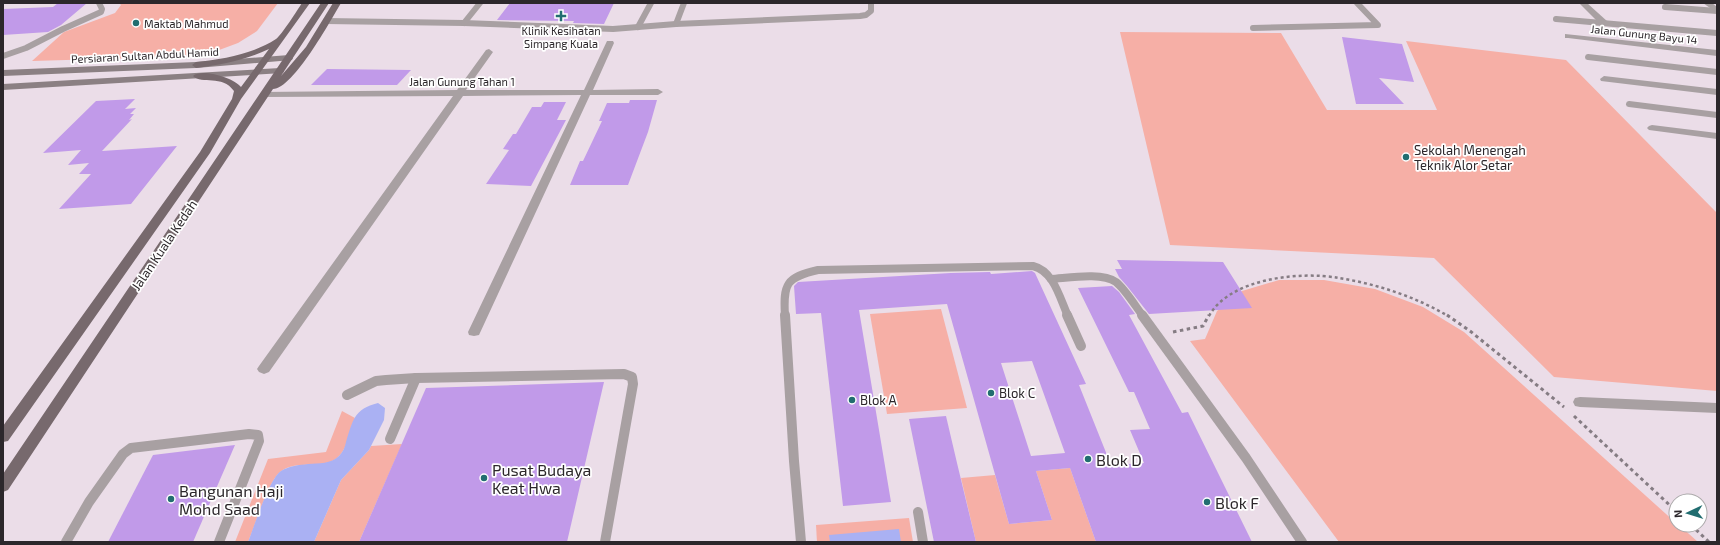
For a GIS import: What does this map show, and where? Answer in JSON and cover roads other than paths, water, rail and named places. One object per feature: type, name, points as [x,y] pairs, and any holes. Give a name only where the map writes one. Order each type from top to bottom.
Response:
[{"type":"main road","name":"Jalan Kuala Kedah","points":[[3,437],[205,153],[237,99],[279,38],[306,3]]},
{"type":"main road","name":"Jalan Kuala Kedah","points":[[3,486],[289,58],[324,3]]},
{"type":"main road","points":[[265,94],[295,69],[311,47],[337,3]]},
{"type":"main road","points":[[196,65],[245,56],[259,50],[279,38]]},
{"type":"main road","name":"Persiaran Sultan Abdul Hamid","points":[[3,73],[196,65],[289,58]]},
{"type":"main road","name":"Persiaran Sultan Abdul Hamid","points":[[4,88],[280,71]]},
{"type":"main road","points":[[197,76],[227,80],[235,85],[239,91],[237,99]]},
{"type":"street","points":[[1583,3],[1605,24]]},
{"type":"street","name":"Jalan Gunung Bayu 14","points":[[1568,36],[1717,53]]},
{"type":"street","points":[[474,332],[610,43]]},
{"type":"street","points":[[264,369],[489,52]]},
{"type":"street","points":[[1604,79],[1717,92]]},
{"type":"street","name":"Jalan Gunung Tahan 1","points":[[265,94],[658,92]]},
{"type":"street","points":[[1652,128],[1717,136]]},
{"type":"street","points":[[1580,402],[1717,408]]},
{"type":"lane","points":[[3,56],[17,53],[35,45],[65,28],[101,12],[102,8],[99,3]]},
{"type":"lane","points":[[464,23],[480,3]]},
{"type":"lane","points":[[638,27],[651,3]]},
{"type":"lane","points":[[676,24],[684,3]]},
{"type":"lane","points":[[326,21],[464,23],[613,29],[676,24],[860,16],[871,12],[871,3]]},
{"type":"lane","points":[[1253,28],[1378,25],[1377,22],[1357,3]]},
{"type":"lane","points":[[1665,7],[1714,8]]},
{"type":"lane","points":[[1556,19],[1717,33]]},
{"type":"lane","points":[[1588,57],[1717,72]]},
{"type":"lane","points":[[1629,104],[1717,115]]},
{"type":"lane","points":[[801,542],[792,440],[785,291],[790,280],[800,273],[818,270],[1033,266],[1041,268],[1047,272],[1052,279],[1081,346]]},
{"type":"lane","points":[[1052,279],[1099,277],[1110,279],[1117,283],[1162,342],[1246,458],[1302,542]]},
{"type":"lane","points":[[347,395],[376,381],[416,378],[624,374],[632,377],[634,384],[605,542]]},
{"type":"lane","points":[[390,439],[416,378]]},
{"type":"lane","points":[[66,542],[89,502],[123,454],[130,448],[250,434],[258,436],[259,441],[219,542]]},
{"type":"lane","points":[[918,512],[923,542]]},
{"type":"water","points":[[378,403],[385,408],[384,420],[369,450],[341,480],[314,542],[248,542],[267,493],[276,476],[284,469],[291,467],[325,463],[336,459],[344,449],[353,422],[359,412],[370,405]]},
{"type":"water","points":[[899,529],[901,542],[830,542],[829,535]]},
{"type":"place","name":"Klinik Kesihatan Simpang Kuala","points":[[561,16]]},
{"type":"place","name":"Maktab Mahmud","points":[[136,23]]},
{"type":"place","name":"Sekolah Menengah Teknik Alor Setar","points":[[1406,157]]},
{"type":"place","name":"Blok C","points":[[991,393]]},
{"type":"place","name":"Blok A","points":[[852,400]]},
{"type":"place","name":"Blok D","points":[[1088,459]]},
{"type":"place","name":"Pusat Budaya Keat Hwa","points":[[484,478]]},
{"type":"place","name":"Bangunan Haji Mohd Saad","points":[[171,499]]},
{"type":"place","name":"Blok F","points":[[1207,502]]}]
